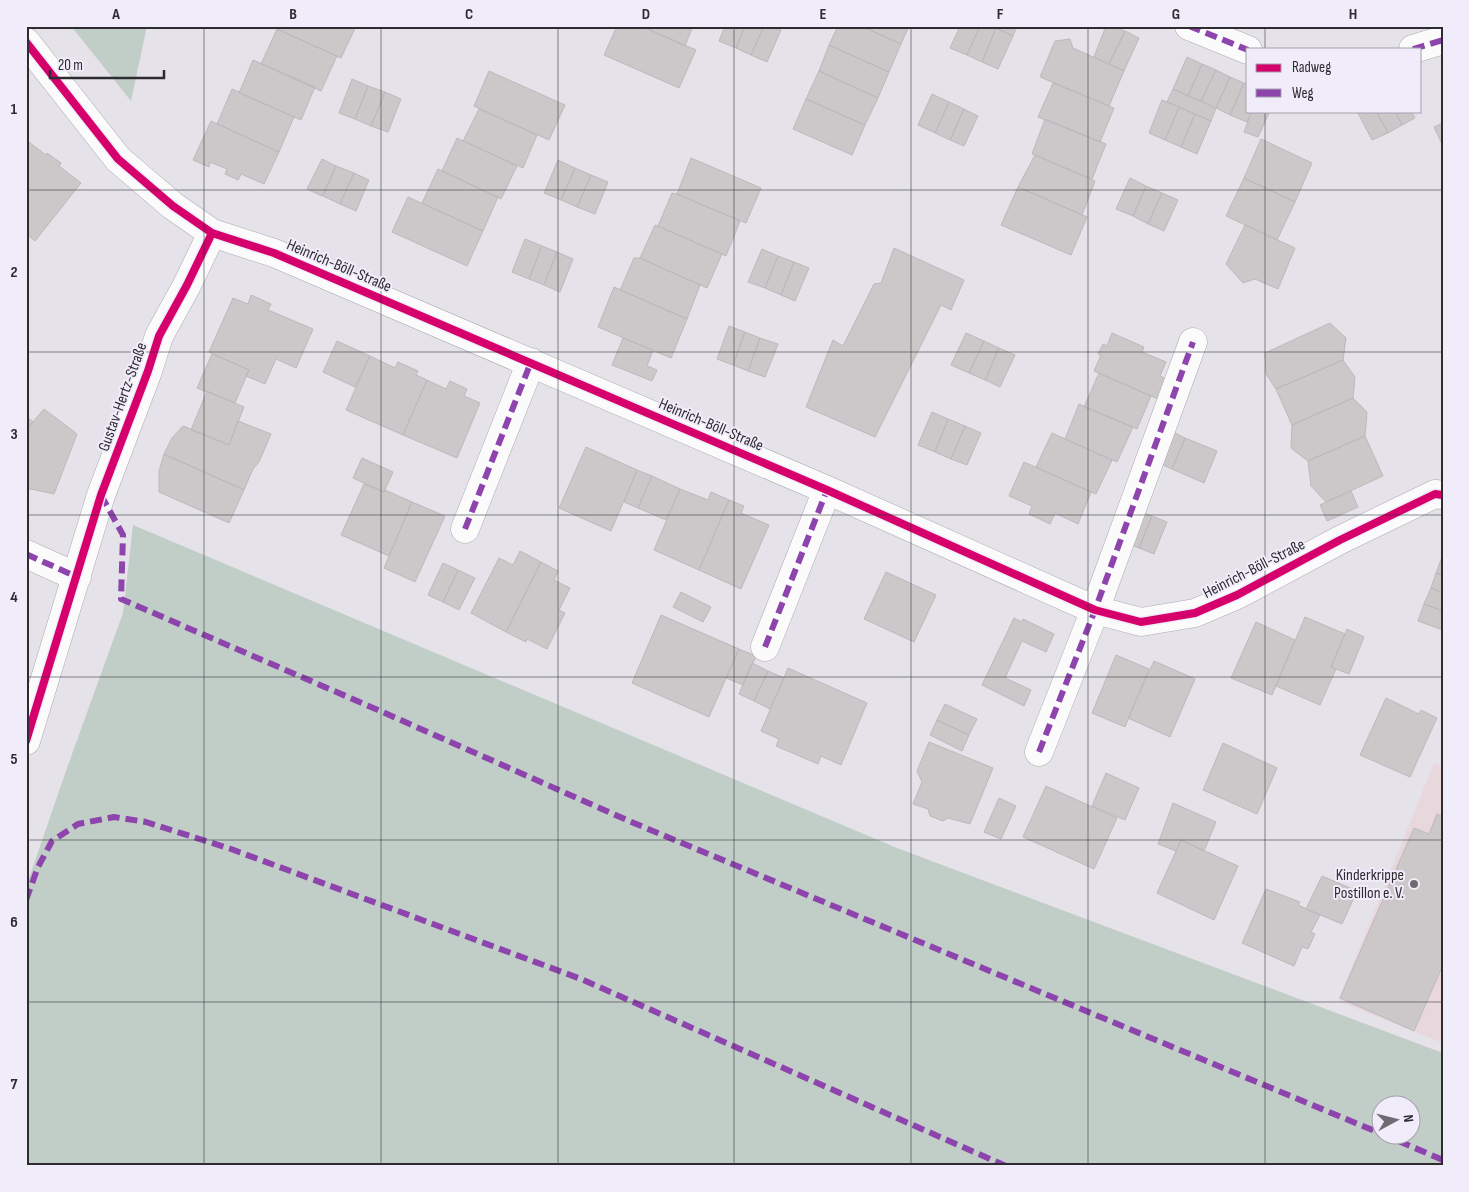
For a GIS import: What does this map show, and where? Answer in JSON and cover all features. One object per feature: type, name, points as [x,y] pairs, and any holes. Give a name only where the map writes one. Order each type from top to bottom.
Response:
[{"type":"street","points":[[1189,26],[1246,49]]},
{"type":"street","points":[[1416,48],[1443,40]]},
{"type":"street","name":"Heinrich-Böll-Straße","points":[[26,42],[118,159],[173,206],[212,233],[274,253],[531,362],[827,490],[1095,610],[1141,622],[1195,613],[1237,595],[1340,540],[1435,494],[1443,495]]},
{"type":"street","name":"Gustav-Hertz-Straße","points":[[26,741],[101,496],[159,336],[187,285],[212,233]]},
{"type":"street","points":[[1039,752],[1095,610],[1193,342]]},
{"type":"street","points":[[465,529],[531,362]]},
{"type":"street","points":[[765,647],[827,490]]},
{"type":"street","points":[[26,554],[77,577]]},
{"type":"shaded area","points":[[71,26],[147,26],[131,101]]},
{"type":"shaded area","points":[[133,525],[897,848],[1443,1053],[1443,1166],[26,1166],[26,887],[123,613]]},
{"type":"shaded area","name":"Kinderkrippe Postillon e. V.","points":[[1434,763],[1443,767],[1443,1043],[1338,1001]]},
{"type":"building","points":[[274,26],[356,26],[341,58]]},
{"type":"building","points":[[617,26],[641,26],[696,50],[679,88],[604,55]]},
{"type":"building","points":[[641,26],[693,26],[685,46]]},
{"type":"building","points":[[725,26],[745,26],[736,48],[719,41]]},
{"type":"building","points":[[745,26],[764,26],[751,55],[736,48]]},
{"type":"building","points":[[764,26],[771,26],[781,30],[767,62],[751,55]]},
{"type":"building","points":[[838,26],[861,26],[901,44],[889,72],[829,45]]},
{"type":"building","points":[[861,26],[909,26],[901,44]]},
{"type":"building","points":[[960,26],[980,26],[967,55],[950,48]]},
{"type":"building","points":[[980,26],[996,28],[982,62],[967,55]]},
{"type":"building","points":[[997,26],[1017,26],[1013,36],[996,28]]},
{"type":"building","points":[[1106,26],[1112,26],[1125,31],[1109,64],[1094,57]]},
{"type":"building","points":[[996,28],[1013,36],[998,69],[982,62]]},
{"type":"building","points":[[277,29],[337,56],[321,91],[261,64]]},
{"type":"building","points":[[1125,31],[1139,38],[1124,71],[1109,64]]},
{"type":"building","points":[[1070,39],[1073,48],[1124,71],[1109,106],[1040,77],[1055,41]]},
{"type":"building","points":[[829,45],[889,72],[878,98],[819,71]]},
{"type":"building","points":[[1187,57],[1202,64],[1188,96],[1173,89]]},
{"type":"building","points":[[253,60],[315,87],[301,120],[239,93]]},
{"type":"building","points":[[1202,64],[1216,70],[1201,101],[1188,96]]},
{"type":"building","points":[[1216,70],[1230,77],[1216,108],[1201,101]]},
{"type":"building","points":[[489,71],[565,105],[549,140],[474,106]]},
{"type":"building","points":[[819,71],[878,98],[865,125],[806,99]]},
{"type":"building","points":[[1230,77],[1244,83],[1230,115],[1216,108]]},
{"type":"building","points":[[352,79],[368,86],[355,119],[339,113]]},
{"type":"building","points":[[1053,83],[1114,108],[1100,142],[1038,117]]},
{"type":"building","points":[[1244,83],[1246,84],[1246,112],[1252,112],[1247,122],[1230,115]]},
{"type":"building","points":[[368,86],[385,92],[371,126],[355,119]]},
{"type":"building","points":[[232,89],[294,117],[279,152],[217,124]]},
{"type":"building","points":[[1173,89],[1216,108],[1211,121],[1167,102]]},
{"type":"building","points":[[385,92],[401,99],[388,132],[371,126]]},
{"type":"building","points":[[932,94],[949,102],[935,133],[918,125]]},
{"type":"building","points":[[806,99],[865,125],[852,155],[793,129]]},
{"type":"building","points":[[1162,100],[1179,107],[1165,140],[1149,133]]},
{"type":"building","points":[[949,102],[964,109],[950,140],[935,133]]},
{"type":"building","points":[[1179,107],[1195,114],[1181,147],[1165,140]]},
{"type":"building","points":[[479,109],[537,135],[523,168],[463,141]]},
{"type":"building","points":[[964,109],[978,116],[964,146],[950,140]]},
{"type":"building","points":[[1252,112],[1270,112],[1258,137],[1244,132]]},
{"type":"building","points":[[1377,112],[1388,133],[1372,140],[1358,113]]},
{"type":"building","points":[[1377,112],[1396,112],[1402,125],[1388,133]]},
{"type":"building","points":[[1396,112],[1412,112],[1415,118],[1402,125]]},
{"type":"building","points":[[1195,114],[1211,121],[1197,154],[1181,147]]},
{"type":"building","points":[[1045,119],[1106,144],[1092,179],[1032,154]]},
{"type":"building","points":[[211,121],[279,152],[264,184],[241,174],[238,180],[225,174],[227,169],[210,162],[209,167],[193,160]]},
{"type":"building","points":[[1443,123],[1443,146],[1434,127]]},
{"type":"building","points":[[457,138],[517,166],[501,199],[442,171]]},
{"type":"building","points":[[1261,139],[1312,163],[1295,202],[1244,178]]},
{"type":"building","points":[[26,140],[46,155],[47,153],[61,163],[59,166],[81,183],[35,241],[26,234]]},
{"type":"building","points":[[1035,155],[1095,181],[1082,215],[1018,187]]},
{"type":"building","points":[[691,158],[761,188],[746,223],[677,194]]},
{"type":"building","points":[[322,159],[336,166],[322,196],[307,189]]},
{"type":"building","points":[[558,160],[575,168],[561,200],[544,193]]},
{"type":"building","points":[[336,166],[354,173],[340,204],[323,196]]},
{"type":"building","points":[[575,168],[591,175],[577,207],[561,200]]},
{"type":"building","points":[[438,169],[498,197],[483,231],[422,203]]},
{"type":"building","points":[[354,173],[369,180],[356,211],[340,204]]},
{"type":"building","points":[[591,175],[608,182],[595,214],[577,207]]},
{"type":"building","points":[[1130,178],[1146,186],[1133,216],[1116,209]]},
{"type":"building","points":[[1244,178],[1295,202],[1277,240],[1226,216]]},
{"type":"building","points":[[1146,186],[1162,193],[1148,224],[1133,216]]},
{"type":"building","points":[[1018,187],[1087,217],[1071,255],[1001,225]]},
{"type":"building","points":[[672,193],[740,221],[726,256],[658,226]]},
{"type":"building","points":[[1162,193],[1178,200],[1164,231],[1148,224]]},
{"type":"building","points":[[408,197],[483,231],[467,266],[392,232]]},
{"type":"building","points":[[655,225],[722,254],[707,288],[640,258]]},
{"type":"building","points":[[1245,225],[1295,248],[1278,289],[1255,279],[1243,283],[1226,264]]},
{"type":"building","points":[[525,239],[542,246],[529,279],[512,272]]},
{"type":"building","points":[[542,246],[557,252],[544,285],[529,279]]},
{"type":"building","points":[[894,248],[964,280],[951,310],[941,305],[875,437],[806,407],[833,340],[843,346],[874,284],[881,283]]},
{"type":"building","points":[[762,249],[778,256],[765,288],[748,282]]},
{"type":"building","points":[[557,252],[573,259],[560,292],[544,285]]},
{"type":"building","points":[[778,256],[794,262],[781,295],[765,288]]},
{"type":"building","points":[[634,258],[640,258],[700,285],[687,319],[620,290]]},
{"type":"building","points":[[794,262],[809,268],[795,301],[781,295]]},
{"type":"building","points":[[614,287],[687,319],[671,358],[598,327]]},
{"type":"building","points":[[251,295],[271,304],[268,310],[313,329],[296,368],[276,359],[265,384],[246,376],[249,370],[209,352],[233,298],[248,304]]},
{"type":"building","points":[[1330,323],[1346,338],[1343,360],[1276,389],[1266,374],[1265,353]]},
{"type":"building","points":[[729,326],[745,332],[733,365],[717,359]]},
{"type":"building","points":[[745,332],[760,338],[748,371],[733,365]]},
{"type":"building","points":[[966,333],[984,341],[969,373],[951,365]]},
{"type":"building","points":[[1112,333],[1144,347],[1142,352],[1166,362],[1160,376],[1166,379],[1158,399],[1094,371],[1101,355],[1098,354],[1103,344],[1107,346]]},
{"type":"building","points":[[623,338],[653,350],[647,366],[657,370],[652,381],[612,365]]},
{"type":"building","points":[[760,338],[778,344],[765,377],[748,371]]},
{"type":"building","points":[[337,341],[370,356],[355,387],[323,372]]},
{"type":"building","points":[[984,341],[999,348],[985,380],[969,373]]},
{"type":"building","points":[[999,348],[1015,355],[1000,387],[985,380]]},
{"type":"building","points":[[212,354],[249,370],[235,403],[197,388]]},
{"type":"building","points":[[370,356],[395,368],[398,362],[418,371],[416,375],[427,380],[403,435],[346,410]]},
{"type":"building","points":[[1343,360],[1355,377],[1353,398],[1292,425],[1276,389]]},
{"type":"building","points":[[1099,373],[1151,396],[1137,429],[1084,407]]},
{"type":"building","points":[[427,380],[446,389],[450,381],[467,389],[464,396],[480,403],[457,458],[403,435]]},
{"type":"building","points":[[207,391],[244,407],[229,445],[191,430]]},
{"type":"building","points":[[1353,398],[1367,412],[1365,436],[1308,461],[1291,448],[1292,425]]},
{"type":"building","points":[[1079,404],[1133,427],[1117,462],[1065,439]]},
{"type":"building","points":[[44,409],[77,434],[54,494],[31,489],[26,490],[26,430]]},
{"type":"building","points":[[932,412],[948,419],[935,452],[918,445]]},
{"type":"building","points":[[26,416],[33,422],[26,430]]},
{"type":"building","points":[[948,419],[965,426],[951,459],[935,452]]},
{"type":"building","points":[[238,421],[271,434],[244,490],[164,454],[172,438],[183,426],[229,445]]},
{"type":"building","points":[[965,426],[981,433],[967,465],[951,459]]},
{"type":"building","points":[[1169,430],[1185,438],[1172,469],[1156,462]]},
{"type":"building","points":[[1052,433],[1112,460],[1096,494],[1036,467]]},
{"type":"building","points":[[1365,436],[1383,476],[1326,502],[1311,486],[1308,461]]},
{"type":"building","points":[[1185,438],[1217,451],[1204,483],[1172,469]]},
{"type":"building","points":[[586,447],[637,470],[611,531],[559,508]]},
{"type":"building","points":[[164,454],[244,490],[229,523],[159,492],[159,471]]},
{"type":"building","points":[[362,458],[393,472],[384,492],[353,478]]},
{"type":"building","points":[[1024,462],[1091,492],[1078,524],[1055,513],[1050,524],[1029,514],[1032,506],[1009,496]]},
{"type":"building","points":[[637,470],[652,476],[638,508],[624,502]]},
{"type":"building","points":[[652,476],[680,489],[666,520],[638,508]]},
{"type":"building","points":[[364,484],[384,492],[385,490],[412,502],[389,556],[341,535]]},
{"type":"building","points":[[680,489],[708,500],[711,492],[729,500],[699,570],[654,550]]},
{"type":"building","points":[[1351,491],[1358,507],[1327,521],[1320,505]]},
{"type":"building","points":[[729,500],[744,506],[741,513],[769,525],[741,589],[699,570]]},
{"type":"building","points":[[412,502],[445,516],[415,582],[384,568]]},
{"type":"building","points":[[1136,510],[1152,516],[1139,548],[1124,542]]},
{"type":"building","points":[[1152,516],[1167,522],[1154,554],[1139,548]]},
{"type":"building","points":[[520,551],[541,562],[506,632],[471,613],[499,558],[513,565]]},
{"type":"building","points":[[1443,557],[1443,575],[1436,573]]},
{"type":"building","points":[[541,562],[558,571],[554,580],[570,588],[559,610],[565,613],[547,649],[527,639],[526,642],[506,632]]},
{"type":"building","points":[[443,563],[458,570],[443,602],[428,595]]},
{"type":"building","points":[[458,570],[475,578],[459,610],[443,602]]},
{"type":"building","points":[[886,572],[936,595],[914,642],[864,619]]},
{"type":"building","points":[[1436,573],[1443,575],[1443,593],[1431,588]]},
{"type":"building","points":[[1431,588],[1443,593],[1443,611],[1424,604]]},
{"type":"building","points":[[681,592],[711,607],[703,622],[673,607]]},
{"type":"building","points":[[1424,604],[1443,611],[1443,630],[1418,621]]},
{"type":"building","points":[[661,615],[739,649],[709,717],[632,683]]},
{"type":"building","points":[[1305,617],[1345,634],[1331,667],[1336,669],[1320,705],[1276,686]]},
{"type":"building","points":[[1014,618],[1022,622],[1023,619],[1054,634],[1046,652],[1022,641],[1005,678],[1031,690],[1024,706],[982,685]]},
{"type":"building","points":[[1256,622],[1295,640],[1272,695],[1231,678]]},
{"type":"building","points":[[1347,629],[1364,637],[1349,674],[1331,667]]},
{"type":"building","points":[[739,649],[756,656],[743,685],[726,678]]},
{"type":"building","points":[[1116,655],[1149,669],[1125,727],[1092,713]]},
{"type":"building","points":[[1154,661],[1195,679],[1170,737],[1128,718]]},
{"type":"building","points":[[752,663],[768,671],[754,701],[739,694]]},
{"type":"building","points":[[788,668],[867,703],[841,765],[821,756],[818,764],[776,746],[779,739],[761,731]]},
{"type":"building","points":[[768,671],[784,678],[770,709],[754,701]]},
{"type":"building","points":[[1386,698],[1419,714],[1421,710],[1437,718],[1410,777],[1360,755]]},
{"type":"building","points":[[945,704],[977,719],[969,735],[937,720]]},
{"type":"building","points":[[937,720],[969,735],[962,751],[930,735]]},
{"type":"building","points":[[929,742],[993,768],[970,824],[948,818],[943,821],[930,816],[928,809],[913,804],[922,782],[917,771]]},
{"type":"building","points":[[1223,743],[1277,768],[1257,814],[1203,790]]},
{"type":"building","points":[[1106,773],[1139,788],[1125,820],[1092,806]]},
{"type":"building","points":[[1046,786],[1117,818],[1094,869],[1023,837]]},
{"type":"building","points":[[999,798],[1016,806],[1001,839],[984,832]]},
{"type":"building","points":[[1173,803],[1216,822],[1204,851],[1181,840],[1176,851],[1158,844]]},
{"type":"building","name":"Kinderkrippe Postillon e. V.","points":[[1437,814],[1443,817],[1443,965],[1414,1031],[1340,998],[1414,828],[1429,834]]},
{"type":"building","points":[[1181,840],[1238,866],[1214,920],[1157,893]]},
{"type":"building","points":[[1322,876],[1357,891],[1342,924],[1306,909]]},
{"type":"building","points":[[1266,889],[1300,902],[1298,905],[1320,915],[1311,932],[1315,934],[1308,949],[1302,947],[1294,966],[1242,943]]},
{"type":"marked path","points":[[1189,26],[1246,49]]},
{"type":"marked path","points":[[1416,48],[1443,40]]},
{"type":"marked path","points":[[1039,752],[1095,610],[1193,342]]},
{"type":"marked path","points":[[465,529],[531,362]]},
{"type":"marked path","points":[[765,647],[827,490]]},
{"type":"marked path","points":[[101,495],[123,535],[121,599],[629,821],[1372,1130]]},
{"type":"marked path","points":[[26,554],[77,577]]},
{"type":"marked path","points":[[26,900],[38,867],[52,841],[78,824],[114,817],[146,822],[231,849],[581,979],[1006,1166]]},
{"type":"marked path","points":[[1405,1144],[1443,1160]]},
{"type":"cycle path","points":[[26,42],[118,159],[173,206],[212,233],[274,253],[827,490],[1095,610],[1141,622],[1195,613],[1237,595],[1340,540],[1435,494],[1443,495]]},
{"type":"cycle path","points":[[26,741],[101,495],[148,371],[159,336],[187,285],[212,233]]},
{"type":"place","name":"Kinderkrippe Postillon e. V.","points":[[1414,884]]}]
